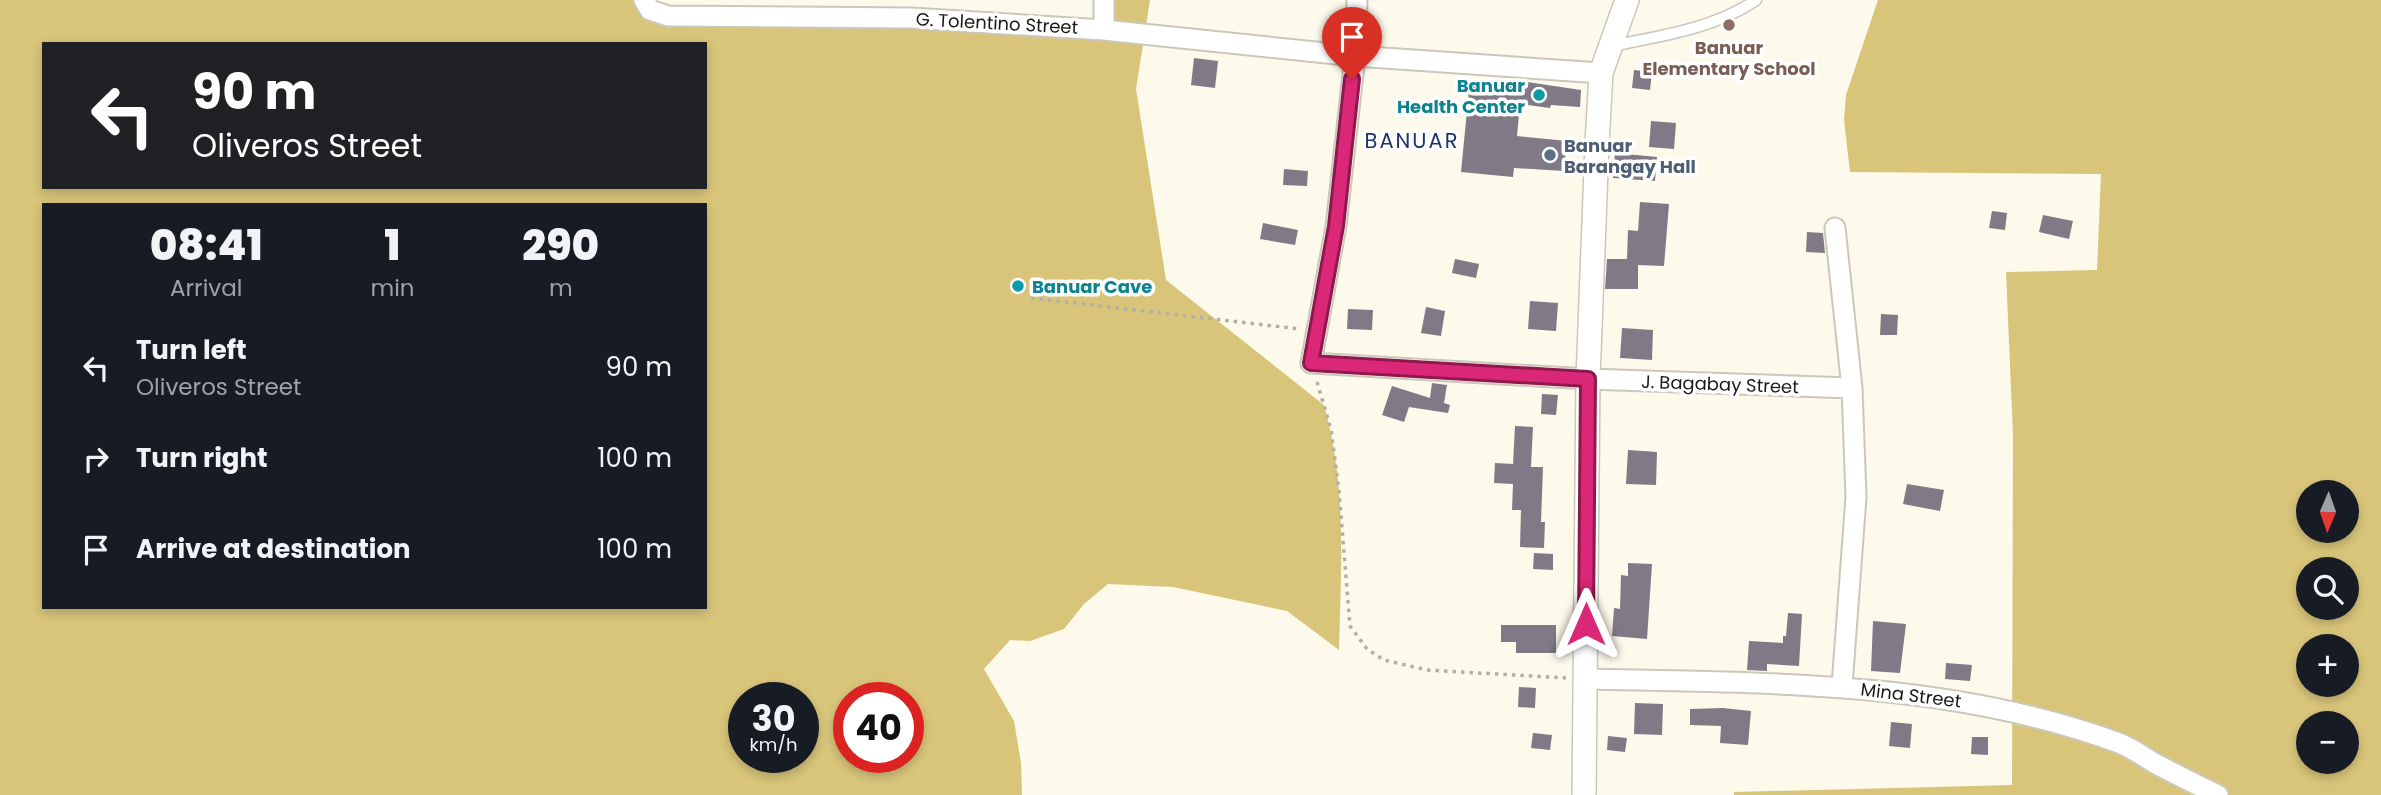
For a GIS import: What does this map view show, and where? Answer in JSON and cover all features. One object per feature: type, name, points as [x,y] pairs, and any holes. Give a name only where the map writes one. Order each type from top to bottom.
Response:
[{"type":"street","name":"G. Tolentino Street","points":[[644,0],[650,10],[668,16],[912,18],[1104,30],[1355,55],[1601,73]]},
{"type":"street","points":[[1104,0],[1104,30]]},
{"type":"street","points":[[1311,363],[1336,226],[1355,55],[1357,0]]},
{"type":"street","points":[[1584,795],[1588,379],[1601,73],[1627,0]]},
{"type":"street","points":[[1835,228],[1852,388],[1856,497],[1842,686]]},
{"type":"street","name":"J. Bagabay Street","points":[[1311,363],[1588,379],[1852,388]]},
{"type":"street","name":"Mina Street","points":[[1586,679],[1842,686],[1980,704],[2054,722],[2123,745],[2218,795]]},
{"type":"lane","points":[[1610,46],[1681,32],[1735,14],[1756,0]]},
{"type":"path","points":[[1031,298],[1316,331]]},
{"type":"path","points":[[1311,363],[1331,429],[1350,626],[1367,649],[1384,660],[1427,670],[1586,679]]},
{"type":"shaded area","points":[[0,0],[644,0],[650,10],[1103,30],[1104,0],[1150,0],[1136,89],[1166,280],[1324,405],[1336,466],[1341,527],[1339,650],[1287,611],[1173,587],[1108,584],[1084,604],[1064,629],[1030,641],[1010,640],[984,669],[1014,721],[1021,763],[1022,795],[0,795]]},
{"type":"shaded area","points":[[1878,0],[2381,0],[2381,795],[1734,795],[1734,792],[2012,785],[2013,435],[2006,272],[2097,270],[2101,174],[1850,172],[1844,120],[1846,95]]},
{"type":"building","points":[[1194,58],[1218,61],[1215,88],[1191,85]]},
{"type":"building","points":[[1634,70],[1652,72],[1650,90],[1632,88]]},
{"type":"building","points":[[1470,80],[1527,86],[1527,82],[1581,90],[1580,107],[1551,105],[1550,108],[1520,104],[1517,136],[1567,141],[1564,171],[1514,168],[1513,177],[1461,172]]},
{"type":"building","points":[[1651,121],[1676,123],[1674,149],[1649,147]]},
{"type":"building","points":[[1615,153],[1657,157],[1655,181],[1613,178]]},
{"type":"building","points":[[1284,169],[1308,171],[1307,186],[1283,185]]},
{"type":"building","points":[[1640,202],[1669,204],[1664,266],[1638,265],[1638,289],[1605,289],[1607,259],[1627,259],[1628,230],[1638,231]]},
{"type":"building","points":[[1992,211],[2007,213],[2005,230],[1989,228]]},
{"type":"building","points":[[2043,215],[2073,221],[2069,239],[2039,232]]},
{"type":"building","points":[[1263,223],[1298,230],[1295,245],[1260,239]]},
{"type":"building","points":[[1807,232],[1823,233],[1825,253],[1806,252]]},
{"type":"building","points":[[1455,259],[1479,264],[1476,278],[1452,273]]},
{"type":"building","points":[[1530,301],[1558,303],[1556,331],[1528,329]]},
{"type":"building","points":[[1426,307],[1445,311],[1441,336],[1421,333]]},
{"type":"building","points":[[1348,309],[1373,310],[1372,330],[1347,329]]},
{"type":"building","points":[[1881,314],[1898,315],[1897,335],[1880,335]]},
{"type":"building","points":[[1622,328],[1653,330],[1652,360],[1620,358]]},
{"type":"building","points":[[1432,383],[1447,385],[1444,403],[1450,405],[1448,413],[1409,407],[1404,422],[1382,415],[1392,386],[1430,398]]},
{"type":"building","points":[[1542,394],[1558,395],[1556,415],[1541,414]]},
{"type":"building","points":[[1515,426],[1533,427],[1531,467],[1543,467],[1541,522],[1545,522],[1544,548],[1520,547],[1521,510],[1512,510],[1513,484],[1494,483],[1495,463],[1513,464]]},
{"type":"building","points":[[1628,450],[1657,452],[1656,485],[1626,484]]},
{"type":"building","points":[[1907,484],[1944,490],[1940,511],[1903,504]]},
{"type":"building","points":[[1534,553],[1553,554],[1553,570],[1533,569]]},
{"type":"building","points":[[1628,563],[1652,564],[1647,639],[1612,636],[1614,608],[1620,609],[1621,575],[1628,576]]},
{"type":"building","points":[[1788,613],[1802,614],[1799,666],[1767,664],[1767,671],[1747,670],[1749,641],[1783,643]]},
{"type":"building","points":[[1873,621],[1906,624],[1900,673],[1871,671]]},
{"type":"building","points":[[1501,625],[1556,625],[1556,653],[1516,653],[1516,642],[1501,642]]},
{"type":"building","points":[[1946,663],[1972,665],[1970,681],[1945,679]]},
{"type":"building","points":[[1519,687],[1536,688],[1535,708],[1518,707]]},
{"type":"building","points":[[1635,703],[1663,704],[1662,735],[1634,734]]},
{"type":"building","points":[[1690,709],[1751,711],[1748,745],[1720,743],[1721,726],[1690,725]]},
{"type":"building","points":[[1891,722],[1912,724],[1910,748],[1889,746]]},
{"type":"building","points":[[1533,733],[1552,735],[1550,750],[1531,748]]},
{"type":"building","points":[[1608,736],[1627,738],[1625,752],[1607,750]]},
{"type":"building","points":[[1972,737],[1988,737],[1988,755],[1971,754]]},
{"type":"place","name":"Banuar Elementary School","points":[[1729,25]]},
{"type":"place","name":"Banuar Health Center","points":[[1539,95]]},
{"type":"place","name":"Banuar Barangay Hall","points":[[1550,155]]},
{"type":"place","name":"Banuar Cave","points":[[1018,286]]},
{"type":"district","name":"BANUAR","points":[[1412,140]]},
{"type":"route","points":[[1352,79],[1336,226],[1311,363],[1588,379],[1586,624]]}]
